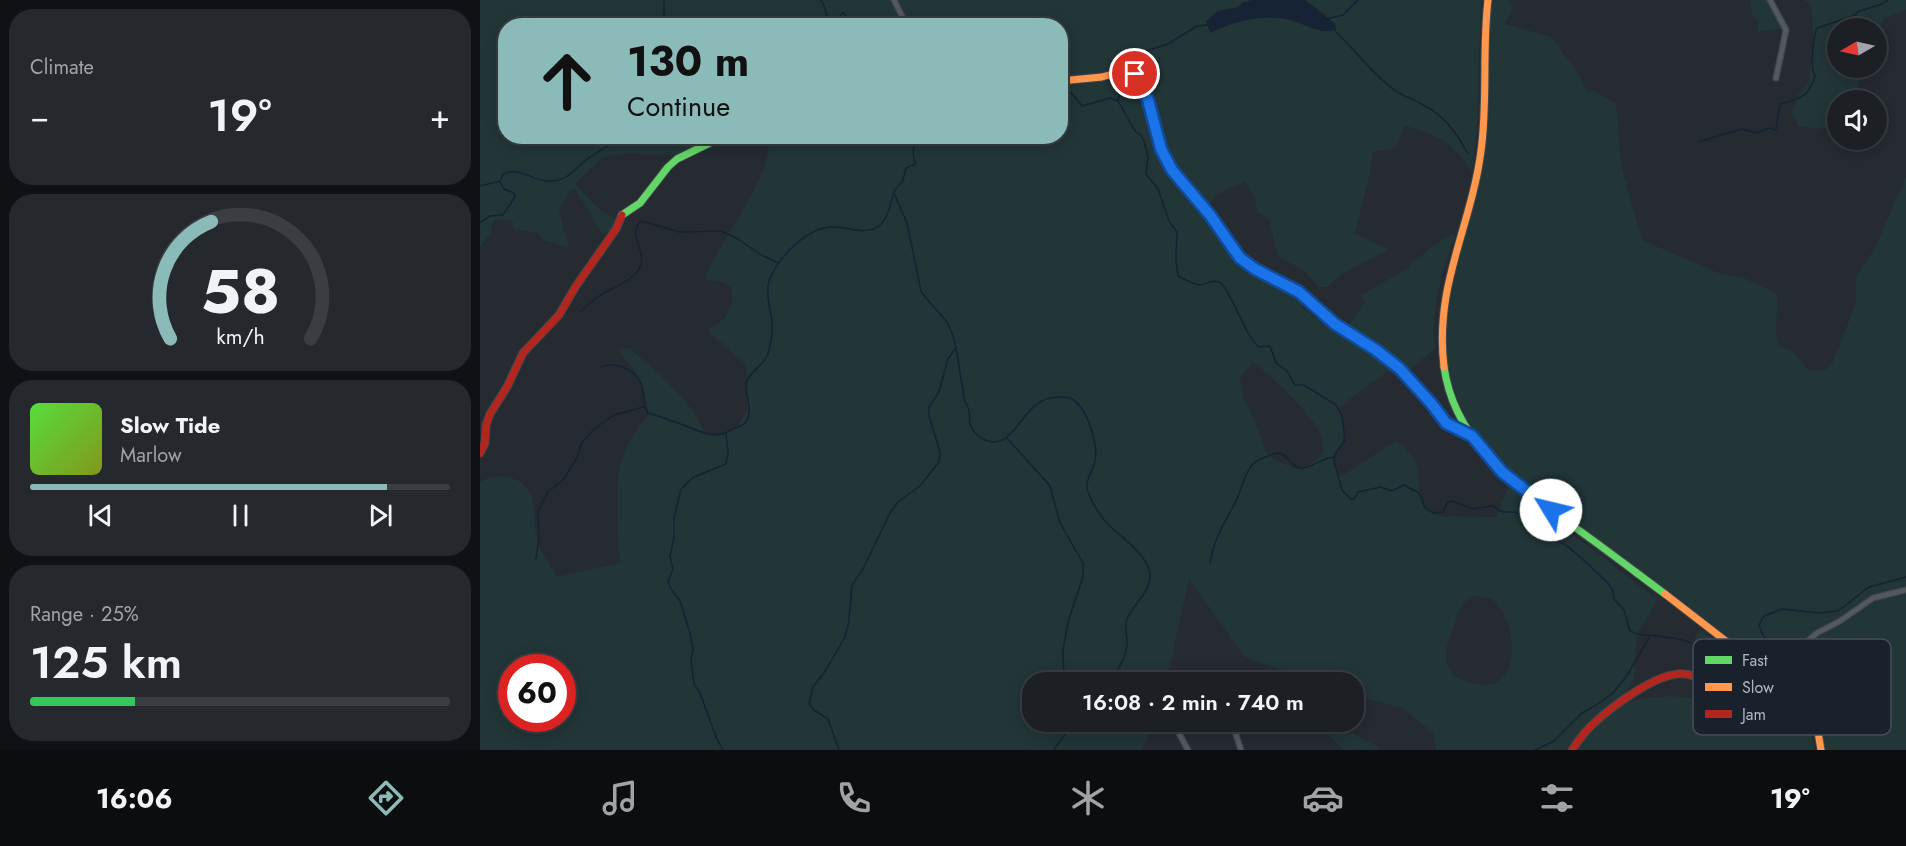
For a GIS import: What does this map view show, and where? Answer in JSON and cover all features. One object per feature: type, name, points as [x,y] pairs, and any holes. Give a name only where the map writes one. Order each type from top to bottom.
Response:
[{"type":"street","points":[[894,0],[903,18]]},
{"type":"street","points":[[1770,0],[1786,30],[1776,78]]},
{"type":"street","points":[[1486,1],[1484,129],[1481,154],[1476,185],[1446,286],[1440,329],[1441,351],[1450,389],[1472,436],[1490,459],[1516,484],[1725,639]]},
{"type":"street","points":[[1068,80],[1102,77],[1123,71],[1135,74],[1148,100],[1161,149],[1172,170],[1210,215],[1240,258],[1255,269],[1299,292],[1335,324],[1376,350],[1399,368],[1446,423],[1472,436]]},
{"type":"street","points":[[480,453],[485,443],[486,425],[490,414],[507,387],[523,353],[559,315],[604,244],[616,230],[622,214],[643,199],[672,163],[709,144]]},
{"type":"street","points":[[1810,639],[1873,598],[1906,590]]},
{"type":"street","points":[[1572,750],[1593,723],[1652,683],[1674,674],[1685,673],[1693,676]]},
{"type":"street","points":[[1178,732],[1188,750]]},
{"type":"street","points":[[1235,732],[1241,750]]},
{"type":"street","points":[[1818,735],[1821,750]]},
{"type":"shaded area","points":[[480,0],[1251,0],[1242,3],[1210,33],[1250,19],[1271,17],[1282,18],[1324,31],[1326,15],[1305,0],[1481,0],[1477,126],[1472,172],[1459,154],[1444,141],[1426,132],[1404,126],[1399,141],[1394,147],[1373,153],[1355,233],[1388,250],[1342,274],[1327,287],[1319,287],[1303,270],[1279,257],[1269,219],[1258,213],[1254,197],[1245,182],[1218,194],[1210,207],[1221,220],[1224,236],[1244,267],[1305,299],[1302,308],[1342,337],[1365,302],[1361,295],[1405,270],[1429,249],[1450,235],[1455,235],[1436,305],[1435,349],[1399,378],[1388,371],[1338,408],[1344,437],[1333,460],[1336,469],[1342,476],[1397,442],[1415,461],[1426,508],[1439,516],[1496,517],[1509,485],[1658,600],[1637,633],[1634,679],[1619,703],[1668,696],[1693,699],[1693,735],[1812,735],[1815,750],[1436,750],[1434,734],[1403,708],[1364,698],[1364,672],[1287,672],[1245,657],[1189,579],[1168,672],[1022,672],[1022,732],[1149,732],[1142,750],[480,750],[480,482],[503,476],[518,481],[526,487],[533,503],[538,543],[556,577],[620,563],[618,476],[631,438],[649,414],[635,371],[620,349],[630,348],[673,388],[692,410],[706,436],[732,430],[739,424],[747,411],[748,381],[745,364],[707,330],[719,323],[728,313],[732,301],[731,287],[722,282],[707,280],[706,275],[756,186],[765,164],[769,144],[1068,144],[1068,18],[498,18],[498,144],[704,144],[680,155],[630,154],[612,155],[601,159],[575,184],[601,211],[616,218],[612,228],[603,235],[575,189],[571,190],[559,210],[569,248],[544,240],[537,233],[513,228],[513,221],[493,220],[491,233],[480,247]],"holes":[[[1254,362],[1298,403],[1318,429],[1323,441],[1323,451],[1322,455],[1312,463],[1297,469],[1277,461],[1266,452],[1253,416],[1245,403],[1240,377]],[[1477,596],[1494,601],[1501,609],[1512,643],[1509,667],[1504,676],[1491,685],[1457,678],[1450,671],[1446,658],[1448,640],[1463,604]]]},
{"type":"shaded area","points":[[1490,0],[1507,0],[1514,8],[1505,24],[1552,37],[1588,92],[1593,91],[1616,103],[1621,165],[1642,240],[1721,274],[1744,278],[1776,293],[1776,333],[1779,346],[1796,354],[1808,370],[1823,370],[1833,362],[1856,303],[1856,277],[1875,248],[1906,177],[1906,750],[1823,750],[1820,735],[1891,735],[1891,639],[1725,639],[1520,483],[1504,468],[1467,424],[1446,368],[1443,304],[1475,197]]},
{"type":"shaded area","points":[[1750,0],[1774,0],[1782,21],[1780,29],[1758,32],[1758,20],[1752,15]]},
{"type":"shaded area","points":[[1804,0],[1906,0],[1906,10],[1884,18],[1827,18],[1827,78],[1860,78],[1859,90],[1827,90],[1827,128],[1819,129],[1798,126],[1792,114],[1798,95],[1809,83],[1814,41],[1811,5]]},
{"type":"shaded area","points":[[1699,629],[1714,639],[1695,639]]},
{"type":"shaded area","points":[[1325,732],[1351,732],[1377,746],[1380,750],[1344,750]]},
{"type":"water","points":[[1253,0],[1305,0],[1335,24],[1336,30],[1319,30],[1291,20],[1270,17],[1249,19],[1210,33],[1206,21],[1218,11],[1239,7],[1242,3]]},
{"type":"waterway","points":[[664,0],[664,18]]},
{"type":"waterway","points":[[820,0],[828,18]]},
{"type":"waterway","points":[[1327,19],[1343,15],[1358,0]]},
{"type":"waterway","points":[[1698,142],[1742,129],[1757,133],[1769,128],[1776,130],[1780,104],[1803,96],[1810,89],[1815,76],[1813,52],[1817,28],[1856,15],[1857,12],[1888,0]]},
{"type":"waterway","points":[[839,18],[842,13],[846,18]]},
{"type":"waterway","points":[[1127,68],[1140,53],[1168,44],[1197,26],[1207,25]]},
{"type":"waterway","points":[[1335,31],[1388,85],[1400,94],[1419,102],[1443,119],[1468,154]]},
{"type":"waterway","points":[[1118,100],[1125,75]]},
{"type":"waterway","points":[[1068,92],[1082,106],[1110,98],[1118,101],[1134,129],[1141,135],[1148,157],[1146,174],[1158,189],[1169,221],[1177,232],[1178,276],[1198,285],[1219,282],[1228,293],[1253,341],[1259,347],[1270,346],[1276,363],[1287,371],[1295,385],[1304,385],[1336,405],[1342,416],[1345,440],[1335,454],[1334,461],[1342,490],[1351,499],[1354,499],[1358,492],[1381,487],[1392,491],[1404,485],[1419,493],[1425,508],[1434,513],[1443,512],[1447,503],[1452,501],[1473,509],[1492,506],[1503,512],[1515,512],[1521,516],[1528,527],[1562,542],[1609,584],[1614,599],[1624,610],[1630,631],[1677,639],[1693,644]]},
{"type":"waterway","points":[[480,186],[500,181],[503,174],[509,172],[549,181],[562,179],[611,144]]},
{"type":"waterway","points":[[601,367],[614,365],[633,373],[641,383],[644,405],[648,413],[715,435],[744,424],[749,413],[746,383],[768,355],[772,333],[768,286],[776,266],[797,243],[822,228],[837,227],[863,231],[880,225],[887,214],[894,192],[903,180],[906,168],[915,164],[913,150],[915,144]]},
{"type":"waterway","points":[[480,223],[490,216],[503,215],[515,197],[514,193],[504,189],[500,182]]},
{"type":"waterway","points":[[894,193],[907,223],[921,291],[945,319],[951,331],[956,347],[964,398],[969,410],[970,424],[976,434],[991,442],[1002,440],[1013,431],[1029,411],[1041,401],[1049,398],[1072,399],[1083,410],[1087,418],[1096,454],[1087,484],[1088,492],[1103,519],[1140,554],[1150,575],[1145,593],[1127,619],[1127,647],[1124,658],[1115,672]]},
{"type":"waterway","points":[[581,311],[596,298],[628,280],[638,271],[642,259],[636,230],[642,221],[679,232],[721,231],[779,263]]},
{"type":"waterway","points":[[839,750],[828,719],[809,704],[813,687],[845,637],[849,621],[852,585],[863,569],[890,513],[898,502],[920,486],[939,462],[940,452],[929,416],[929,407],[939,392],[948,359],[955,349]]},
{"type":"waterway","points":[[536,559],[539,538],[538,511],[548,492],[564,479],[578,456],[581,444],[594,429],[614,415],[643,407]]},
{"type":"waterway","points":[[723,750],[700,693],[694,684],[690,633],[680,601],[668,582],[673,569],[670,557],[674,537],[674,518],[681,489],[694,477],[726,464],[728,452],[726,434]]},
{"type":"waterway","points":[[1007,438],[1050,486],[1060,523],[1083,563],[1083,577],[1068,622],[1063,650],[1064,672]]},
{"type":"waterway","points":[[1210,564],[1220,531],[1236,501],[1247,472],[1255,462],[1278,453],[1285,456],[1296,467],[1304,468],[1334,457]]},
{"type":"waterway","points":[[1766,639],[1759,625],[1764,616],[1782,609],[1819,613],[1838,611],[1869,587],[1906,577]]},
{"type":"waterway","points":[[1535,750],[1554,741],[1582,713],[1613,693],[1626,677],[1649,638]]},
{"type":"waterway","points":[[1054,749],[1067,732]]},
{"type":"traffic: fast","points":[[622,215],[640,203],[677,159],[708,144]]},
{"type":"traffic: fast","points":[[1444,367],[1450,394],[1461,418],[1491,459],[1530,494],[1665,594]]},
{"type":"traffic: slow","points":[[1444,367],[1442,337],[1444,309],[1455,257],[1470,206],[1481,151],[1488,0]]},
{"type":"traffic: slow","points":[[1068,80],[1102,77],[1123,71],[1135,74],[1148,100],[1161,149],[1172,170],[1210,215],[1240,258],[1255,269],[1299,292],[1335,324],[1376,350],[1399,368],[1446,423],[1472,436]]},
{"type":"traffic: slow","points":[[1665,594],[1723,639]]},
{"type":"traffic: slow","points":[[1818,735],[1821,750]]},
{"type":"traffic: jam","points":[[480,453],[485,443],[486,425],[490,414],[507,387],[523,353],[559,315],[576,286],[616,229],[622,215]]},
{"type":"traffic: jam","points":[[1572,750],[1600,718],[1649,684],[1674,675],[1685,674],[1693,676]]},
{"type":"route","points":[[1135,74],[1148,100],[1165,159],[1179,180],[1210,215],[1240,258],[1248,265],[1299,292],[1335,324],[1376,350],[1399,368],[1446,423],[1472,436],[1502,472],[1551,510]]}]
